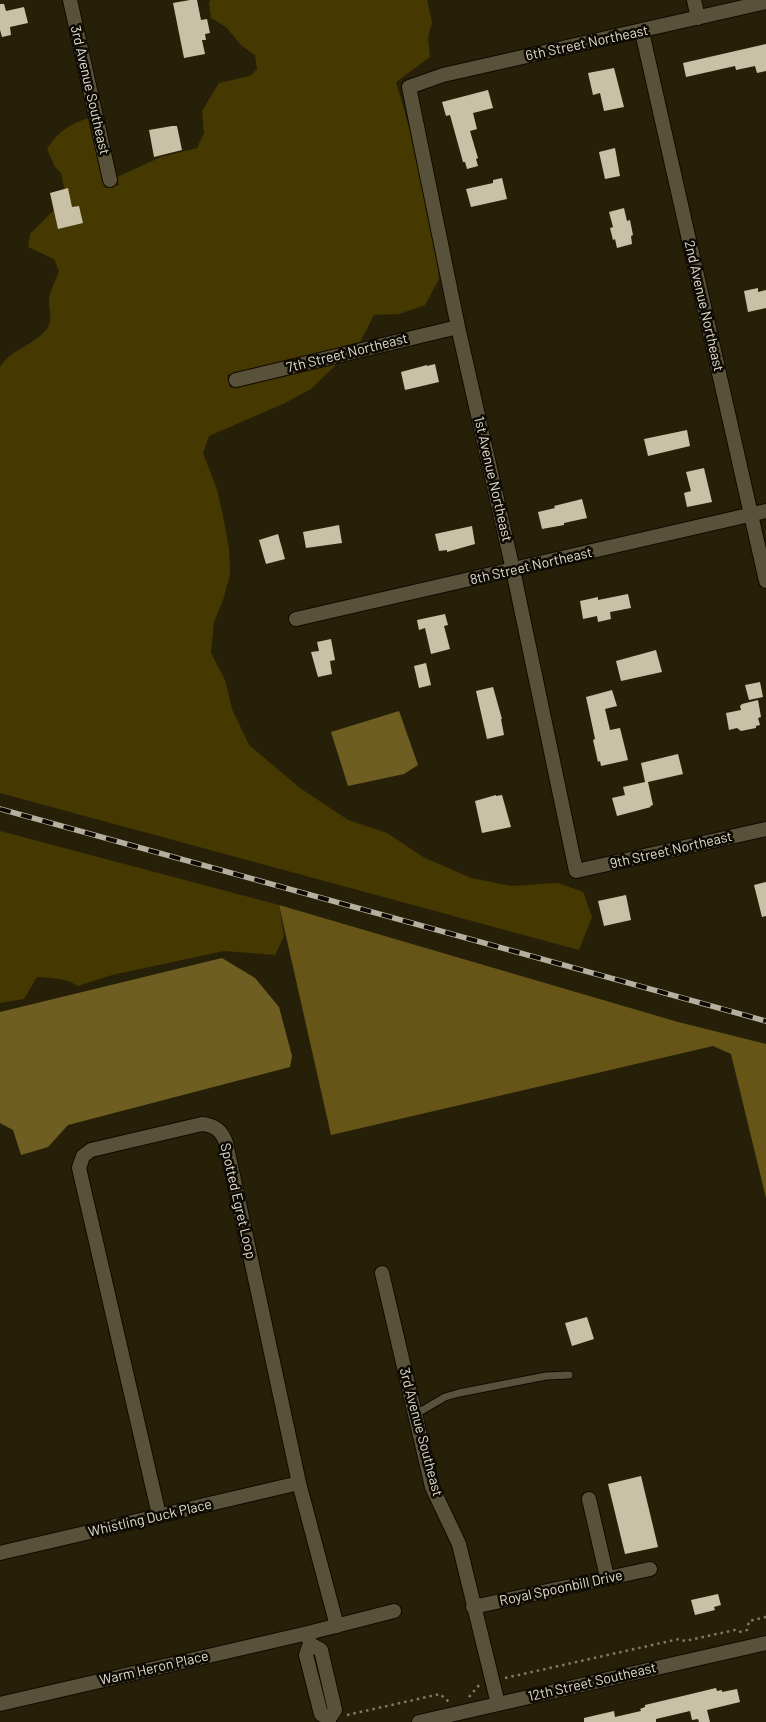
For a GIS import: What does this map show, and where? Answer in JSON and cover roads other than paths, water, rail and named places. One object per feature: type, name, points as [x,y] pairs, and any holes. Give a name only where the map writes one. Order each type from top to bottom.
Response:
[{"type":"street","name":"3rd Avenue Southeast","points":[[70,0],[110,180]]},
{"type":"street","points":[[694,0],[698,18]]},
{"type":"street","name":"6th Street Northeast","points":[[409,87],[443,75],[642,32],[766,2]]},
{"type":"street","name":"2nd Avenue Northeast","points":[[642,32],[766,581]]},
{"type":"street","name":"1st Avenue Northeast","points":[[409,87],[458,327],[513,570],[576,871]]},
{"type":"street","name":"7th Street Northeast","points":[[236,380],[458,327]]},
{"type":"street","name":"8th Street Northeast","points":[[296,619],[766,511]]},
{"type":"street","name":"9th Street Northeast","points":[[576,871],[766,829]]},
{"type":"street","name":"Spotted Egret Loop","points":[[160,1515],[79,1168],[83,1156],[91,1150],[202,1124],[212,1125],[222,1133],[226,1143],[299,1482],[337,1626]]},
{"type":"street","name":"3rd Avenue Southeast","points":[[382,1273],[432,1487],[459,1544],[473,1608],[498,1704]]},
{"type":"street","name":"Whistling Duck Place","points":[[0,1553],[299,1482]]},
{"type":"street","points":[[589,1499],[607,1577]]},
{"type":"street","name":"Royal Spoonbill Drive","points":[[473,1608],[650,1569]]},
{"type":"street","name":"Warm Heron Place","points":[[0,1704],[309,1638],[337,1626],[394,1611]]},
{"type":"street","points":[[309,1638],[321,1650],[335,1710],[329,1721]]},
{"type":"street","name":"12th Street Southeast","points":[[419,1722],[766,1642]]},
{"type":"lane","points":[[416,1414],[445,1397],[459,1393],[546,1376],[569,1375]]},
{"type":"railway","points":[[0,809],[766,1021]]}]
